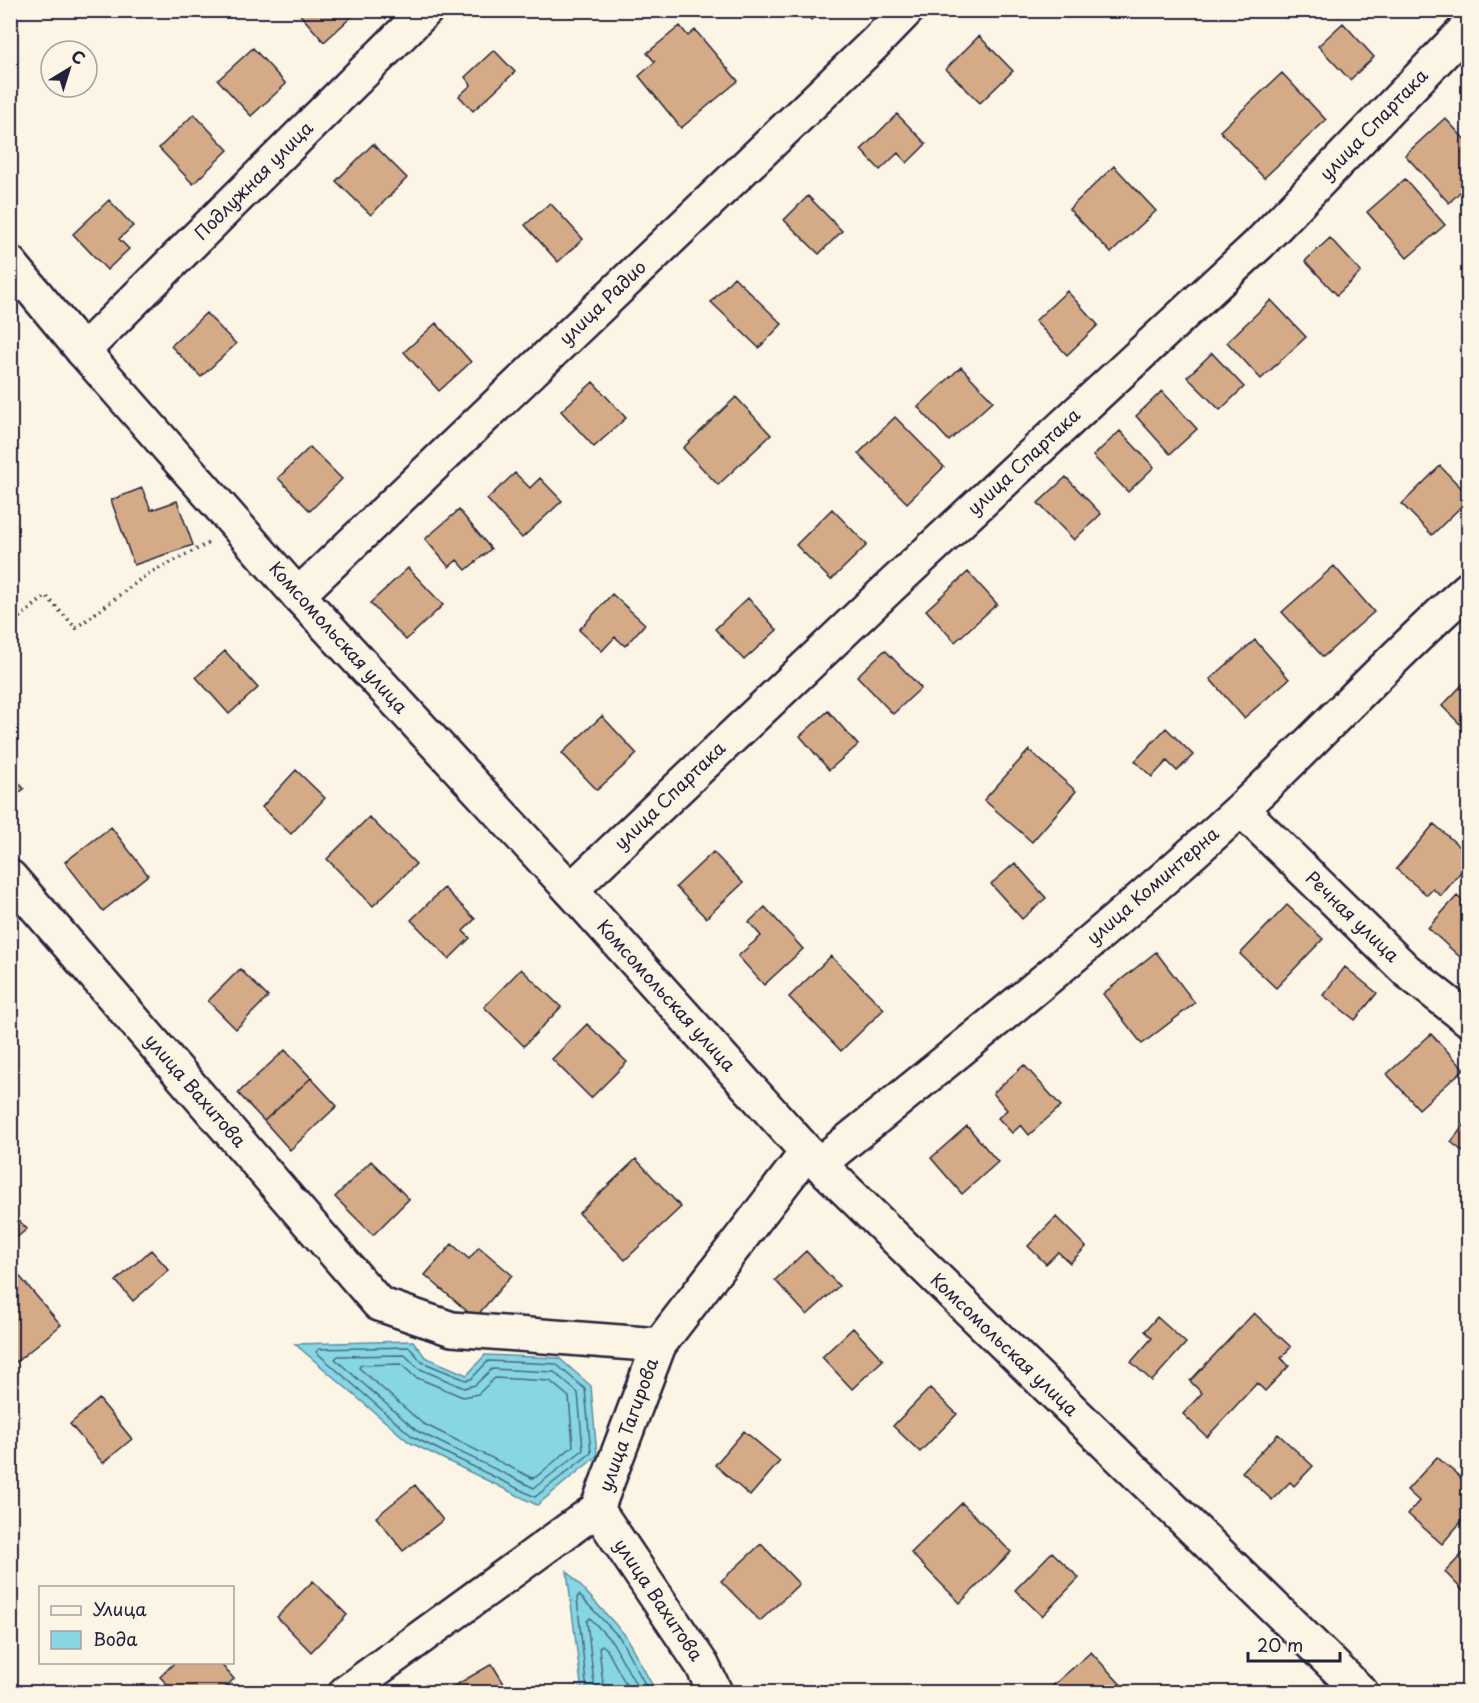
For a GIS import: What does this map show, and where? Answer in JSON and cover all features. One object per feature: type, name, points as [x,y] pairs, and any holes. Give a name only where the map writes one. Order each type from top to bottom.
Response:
[{"type":"street","name":"Подлужная улица","points":[[83,351],[426,10]]},
{"type":"street","name":"улица Радио","points":[[298,595],[874,45],[907,10]]},
{"type":"street","name":"улица Спартака","points":[[571,890],[891,586],[1259,244],[1468,27]]},
{"type":"street","name":"Комсомольская улица","points":[[10,262],[83,351],[298,595],[571,890],[813,1158],[1361,1692]]},
{"type":"street","name":"улица Коминтерна","points":[[813,1158],[1037,988],[1240,809],[1468,589]]},
{"type":"street","name":"Речная улица","points":[[1240,809],[1407,971],[1468,1019]]},
{"type":"street","name":"улица Вахитова","points":[[10,877],[379,1304],[452,1329],[659,1345]]},
{"type":"street","name":"улица Тагирова","points":[[346,1692],[597,1509],[659,1345],[813,1158]]},
{"type":"street","name":"улица Вахитова","points":[[597,1509],[702,1665],[715,1692]]},
{"type":"path","points":[[10,625],[46,596],[76,628],[146,575],[239,528]]},
{"type":"water","points":[[413,1341],[425,1357],[467,1375],[485,1355],[559,1358],[591,1386],[597,1456],[537,1505],[409,1442],[295,1344]]},
{"type":"water","points":[[567,1571],[625,1635],[656,1692],[582,1692]]},
{"type":"building","points":[[296,10],[359,10],[324,42]]},
{"type":"building","points":[[803,10],[822,10],[811,20]]},
{"type":"building","points":[[1343,23],[1374,57],[1350,80],[1318,46]]},
{"type":"building","points":[[680,26],[688,36],[695,30],[738,81],[681,128],[639,76],[655,62],[647,53]]},
{"type":"building","points":[[979,36],[1013,71],[980,103],[946,69]]},
{"type":"building","points":[[253,48],[286,84],[251,116],[218,80]]},
{"type":"building","points":[[494,50],[515,72],[473,111],[459,96],[471,85],[465,77]]},
{"type":"building","points":[[1282,73],[1326,120],[1264,178],[1220,131]]},
{"type":"building","points":[[194,114],[228,150],[193,184],[159,148]]},
{"type":"building","points":[[897,114],[926,144],[907,163],[898,153],[880,170],[861,150]]},
{"type":"building","points":[[1445,118],[1468,143],[1468,184],[1449,203],[1405,155]]},
{"type":"building","points":[[373,144],[407,178],[371,215],[336,181]]},
{"type":"building","points":[[1114,166],[1156,211],[1111,253],[1069,209]]},
{"type":"building","points":[[1405,179],[1445,225],[1407,258],[1367,212]]},
{"type":"building","points":[[808,196],[842,231],[819,254],[784,220]]},
{"type":"building","points":[[109,200],[133,226],[119,239],[129,249],[107,270],[73,234]]},
{"type":"building","points":[[550,203],[583,239],[558,262],[525,225]]},
{"type":"building","points":[[1330,238],[1361,272],[1337,295],[1305,261]]},
{"type":"building","points":[[734,277],[782,324],[759,348],[711,302]]},
{"type":"building","points":[[1067,291],[1098,325],[1067,355],[1035,321]]},
{"type":"building","points":[[1271,300],[1306,337],[1261,379],[1227,342]]},
{"type":"building","points":[[206,313],[236,344],[201,377],[171,346]]},
{"type":"building","points":[[436,323],[471,362],[439,391],[404,352]]},
{"type":"building","points":[[1212,353],[1244,387],[1220,410],[1187,377]]},
{"type":"building","points":[[961,367],[993,401],[949,441],[918,407]]},
{"type":"building","points":[[593,382],[626,418],[594,447],[561,411]]},
{"type":"building","points":[[1162,391],[1197,429],[1170,454],[1136,416]]},
{"type":"building","points":[[736,397],[771,435],[718,485],[683,448]]},
{"type":"building","points":[[895,417],[944,467],[907,503],[858,454]]},
{"type":"building","points":[[1120,431],[1154,467],[1128,492],[1093,456]]},
{"type":"building","points":[[310,447],[342,479],[310,511],[278,478]]},
{"type":"building","points":[[1440,466],[1468,495],[1468,500],[1432,535],[1402,504]]},
{"type":"building","points":[[515,473],[530,488],[540,478],[562,501],[522,538],[487,499]]},
{"type":"building","points":[[1066,477],[1101,514],[1074,540],[1038,503]]},
{"type":"building","points":[[142,488],[151,510],[177,501],[193,545],[134,565],[111,500]]},
{"type":"building","points":[[832,509],[867,545],[831,580],[796,545]]},
{"type":"building","points":[[459,510],[491,549],[466,570],[457,560],[449,567],[425,539]]},
{"type":"building","points":[[1334,566],[1374,612],[1323,657],[1282,612]]},
{"type":"building","points":[[408,568],[443,605],[406,640],[370,603]]},
{"type":"building","points":[[968,572],[997,604],[955,642],[926,610]]},
{"type":"building","points":[[612,594],[645,624],[625,646],[615,637],[602,651],[579,630]]},
{"type":"building","points":[[748,598],[777,630],[744,660],[715,629]]},
{"type":"building","points":[[1255,640],[1289,679],[1244,718],[1210,679]]},
{"type":"building","points":[[885,650],[921,688],[893,714],[857,676]]},
{"type":"building","points":[[225,651],[258,688],[229,714],[196,677]]},
{"type":"building","points":[[1465,682],[1468,686],[1468,732],[1442,706]]},
{"type":"building","points":[[828,711],[858,745],[829,770],[800,736]]},
{"type":"building","points":[[602,716],[637,754],[597,790],[562,753]]},
{"type":"building","points":[[1166,728],[1193,755],[1177,771],[1167,761],[1152,777],[1135,761]]},
{"type":"building","points":[[1029,750],[1076,791],[1032,842],[984,800]]},
{"type":"building","points":[[296,770],[325,798],[291,834],[262,807]]},
{"type":"building","points":[[10,772],[24,789],[10,800]]},
{"type":"building","points":[[369,817],[416,864],[373,906],[327,859]]},
{"type":"building","points":[[1434,824],[1468,854],[1468,863],[1441,896],[1433,889],[1427,895],[1396,869]]},
{"type":"building","points":[[111,827],[148,875],[103,911],[65,862]]},
{"type":"building","points":[[713,852],[743,883],[706,918],[676,887]]},
{"type":"building","points":[[1015,863],[1046,898],[1022,919],[991,884]]},
{"type":"building","points":[[444,888],[475,919],[463,931],[470,938],[449,959],[411,920]]},
{"type":"building","points":[[1457,896],[1468,906],[1468,950],[1461,958],[1428,928]]},
{"type":"building","points":[[1287,905],[1323,939],[1276,988],[1240,954]]},
{"type":"building","points":[[765,907],[803,949],[764,985],[738,956],[761,936],[749,922]]},
{"type":"building","points":[[1156,952],[1195,1003],[1142,1044],[1103,994]]},
{"type":"building","points":[[831,956],[884,1009],[841,1051],[789,997]]},
{"type":"building","points":[[1345,967],[1377,993],[1355,1020],[1323,995]]},
{"type":"building","points":[[240,969],[268,997],[236,1029],[208,1001]]},
{"type":"building","points":[[521,969],[561,1007],[524,1046],[484,1007]]},
{"type":"building","points":[[587,1024],[627,1062],[591,1098],[552,1059]]},
{"type":"building","points":[[1431,1034],[1464,1069],[1419,1109],[1387,1074]]},
{"type":"building","points":[[285,1050],[311,1078],[264,1121],[238,1093]]},
{"type":"building","points":[[1024,1065],[1061,1106],[1029,1135],[1021,1125],[1012,1133],[998,1118],[1007,1110],[993,1093]]},
{"type":"building","points":[[311,1078],[337,1106],[290,1150],[264,1121]]},
{"type":"building","points":[[1468,1120],[1468,1156],[1451,1142]]},
{"type":"building","points":[[967,1126],[998,1162],[962,1194],[931,1158]]},
{"type":"building","points":[[636,1159],[681,1207],[625,1260],[579,1213]]},
{"type":"building","points":[[371,1161],[409,1199],[373,1235],[335,1197]]},
{"type":"building","points":[[10,1211],[27,1229],[10,1243]]},
{"type":"building","points":[[1056,1217],[1086,1247],[1070,1263],[1058,1252],[1046,1264],[1028,1246]]},
{"type":"building","points":[[452,1244],[469,1259],[479,1247],[512,1275],[475,1318],[425,1275]]},
{"type":"building","points":[[151,1250],[169,1270],[133,1301],[116,1281]]},
{"type":"building","points":[[806,1251],[839,1286],[807,1315],[775,1280]]},
{"type":"building","points":[[10,1265],[61,1325],[15,1363],[10,1357]]},
{"type":"building","points":[[1254,1313],[1291,1347],[1281,1358],[1289,1366],[1265,1391],[1257,1383],[1207,1437],[1183,1414],[1202,1393],[1190,1381]]},
{"type":"building","points":[[1157,1317],[1186,1343],[1152,1381],[1131,1362],[1152,1338],[1145,1331]]},
{"type":"building","points":[[853,1328],[883,1360],[852,1389],[822,1357]]},
{"type":"building","points":[[930,1388],[957,1414],[920,1452],[893,1426]]},
{"type":"building","points":[[99,1399],[132,1439],[103,1463],[70,1424]]},
{"type":"building","points":[[744,1431],[780,1461],[750,1496],[715,1465]]},
{"type":"building","points":[[1278,1434],[1313,1466],[1294,1486],[1290,1482],[1272,1500],[1242,1472]]},
{"type":"building","points":[[1437,1457],[1468,1484],[1468,1514],[1442,1544],[1408,1514],[1419,1501],[1407,1490]]},
{"type":"building","points":[[415,1485],[443,1520],[403,1551],[376,1517]]},
{"type":"building","points":[[962,1503],[1011,1552],[960,1603],[911,1553]]},
{"type":"building","points":[[761,1544],[799,1584],[760,1621],[721,1581]]},
{"type":"building","points":[[1468,1548],[1468,1596],[1445,1572]]},
{"type":"building","points":[[1052,1552],[1079,1578],[1042,1616],[1015,1590]]},
{"type":"building","points":[[313,1581],[347,1615],[311,1652],[277,1617]]},
{"type":"building","points":[[1091,1652],[1124,1688],[1119,1692],[1052,1692],[1049,1689]]},
{"type":"building","points":[[173,1664],[221,1664],[234,1679],[220,1692],[175,1692],[160,1677]]},
{"type":"building","points":[[492,1664],[509,1692],[444,1692]]}]
